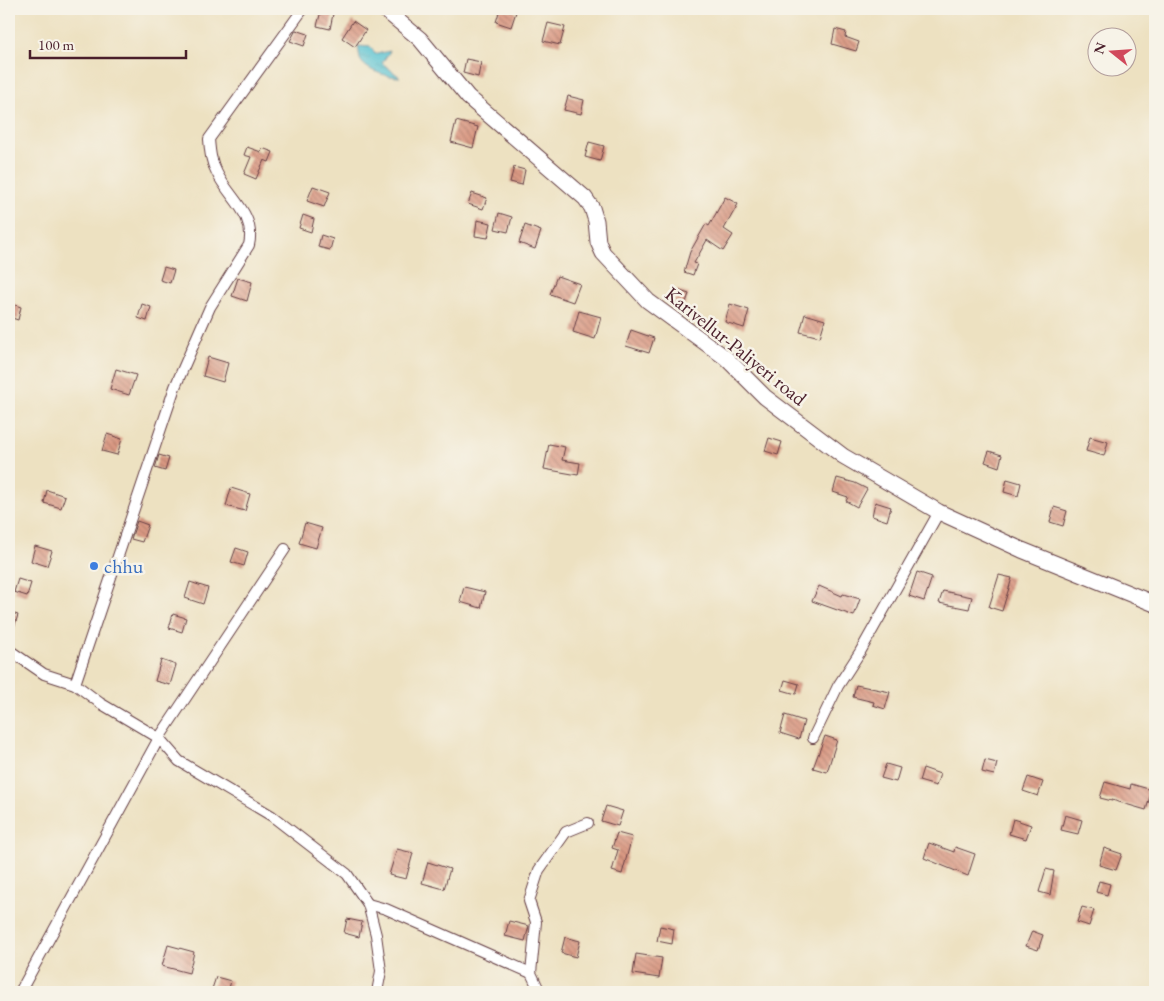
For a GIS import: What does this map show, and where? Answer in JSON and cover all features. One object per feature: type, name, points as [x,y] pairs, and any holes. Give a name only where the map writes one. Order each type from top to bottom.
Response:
[{"type":"main road","name":"Karivellur-Paliyeri road","points":[[384,9],[420,39],[468,97],[585,198],[592,208],[596,221],[598,242],[603,253],[648,301],[718,352],[765,397],[844,456],[939,512],[1064,568],[1155,604]]},
{"type":"street","points":[[75,684],[175,387],[210,307],[252,233],[248,219],[215,169],[210,156],[210,140],[303,9]]},
{"type":"street","points":[[813,738],[838,686],[860,652],[939,512]]},
{"type":"street","points":[[20,992],[159,738],[285,549]]},
{"type":"street","points":[[9,650],[44,674],[75,684],[100,703],[159,738],[179,761],[272,816],[347,874],[368,904],[376,935],[381,971],[377,992]]},
{"type":"street","points":[[540,992],[531,973],[536,922],[528,901],[538,870],[566,832],[588,823]]},
{"type":"street","points":[[368,904],[386,909],[531,973]]},
{"type":"water","points":[[358,46],[371,47],[375,54],[390,51],[382,63],[400,77],[389,76],[367,67],[360,59]]},
{"type":"building","points":[[500,9],[516,12],[511,27],[496,22]]},
{"type":"building","points":[[321,11],[333,14],[330,29],[317,26]]},
{"type":"building","points":[[353,21],[366,30],[355,47],[342,38]]},
{"type":"building","points":[[548,23],[565,27],[560,45],[543,41]]},
{"type":"building","points":[[835,29],[846,32],[845,37],[859,42],[856,51],[832,44]]},
{"type":"building","points":[[296,30],[308,34],[304,46],[290,41]]},
{"type":"building","points":[[466,59],[481,62],[478,77],[463,73]]},
{"type":"building","points":[[568,96],[584,100],[581,114],[564,110]]},
{"type":"building","points":[[456,121],[478,127],[473,148],[451,142]]},
{"type":"building","points":[[589,142],[604,146],[600,161],[585,157]]},
{"type":"building","points":[[247,147],[261,152],[262,148],[273,152],[269,162],[264,160],[256,179],[244,174],[251,157],[244,155]]},
{"type":"building","points":[[514,167],[525,170],[522,185],[510,182]]},
{"type":"building","points":[[313,186],[330,192],[324,207],[307,201]]},
{"type":"building","points":[[472,193],[487,198],[483,209],[468,204]]},
{"type":"building","points":[[725,197],[738,204],[724,229],[733,235],[723,251],[707,240],[694,263],[697,264],[693,275],[684,272],[690,252],[706,224],[709,226]]},
{"type":"building","points":[[499,213],[512,217],[508,232],[495,229]]},
{"type":"building","points":[[303,215],[314,219],[311,232],[299,228]]},
{"type":"building","points":[[477,220],[491,223],[488,238],[475,236]]},
{"type":"building","points":[[525,225],[541,231],[535,249],[519,243]]},
{"type":"building","points":[[321,235],[333,239],[330,250],[318,247]]},
{"type":"building","points":[[164,267],[174,270],[170,283],[160,280]]},
{"type":"building","points":[[557,276],[580,284],[573,302],[550,294]]},
{"type":"building","points":[[238,278],[252,282],[247,301],[232,296]]},
{"type":"building","points":[[677,290],[689,294],[685,305],[674,302]]},
{"type":"building","points":[[9,303],[21,307],[18,320],[9,317]]},
{"type":"building","points":[[142,304],[151,307],[147,321],[138,318]]},
{"type":"building","points":[[730,304],[749,310],[744,328],[725,322]]},
{"type":"building","points":[[579,311],[601,317],[595,339],[573,332]]},
{"type":"building","points":[[805,314],[825,320],[820,337],[800,332]]},
{"type":"building","points":[[631,330],[654,338],[649,353],[626,346]]},
{"type":"building","points":[[208,357],[228,363],[223,382],[203,376]]},
{"type":"building","points":[[116,369],[136,375],[129,395],[110,389]]},
{"type":"building","points":[[107,434],[122,439],[117,455],[102,451]]},
{"type":"building","points":[[1090,437],[1108,442],[1104,456],[1086,451]]},
{"type":"building","points":[[769,438],[782,442],[778,455],[765,451]]},
{"type":"building","points":[[549,444],[565,447],[562,460],[580,463],[578,475],[544,469]]},
{"type":"building","points":[[989,451],[1002,455],[999,467],[985,462]]},
{"type":"building","points":[[159,455],[169,458],[165,471],[155,468]]},
{"type":"building","points":[[837,478],[855,483],[867,489],[857,507],[846,501],[848,497],[833,492]]},
{"type":"building","points":[[1007,479],[1021,483],[1018,496],[1004,492]]},
{"type":"building","points":[[231,488],[250,494],[245,511],[226,506]]},
{"type":"building","points":[[47,490],[65,496],[61,508],[44,503]]},
{"type":"building","points":[[875,502],[891,507],[887,521],[872,516]]},
{"type":"building","points":[[1054,507],[1067,511],[1063,526],[1050,522]]},
{"type":"building","points":[[137,521],[148,525],[142,542],[131,539]]},
{"type":"building","points":[[305,523],[322,528],[316,548],[299,543]]},
{"type":"building","points":[[35,546],[52,551],[47,566],[31,561]]},
{"type":"building","points":[[236,548],[248,552],[244,566],[231,562]]},
{"type":"building","points":[[917,572],[932,577],[924,601],[909,596]]},
{"type":"building","points":[[999,575],[1012,578],[1002,611],[989,607]]},
{"type":"building","points":[[18,579],[31,583],[27,596],[14,592]]},
{"type":"building","points":[[190,582],[208,588],[203,604],[185,598]]},
{"type":"building","points":[[819,586],[842,596],[843,594],[860,599],[854,616],[812,601]]},
{"type":"building","points":[[464,587],[485,592],[481,608],[460,602]]},
{"type":"building","points":[[943,591],[972,597],[969,609],[939,603]]},
{"type":"building","points":[[9,612],[18,615],[11,637],[9,637]]},
{"type":"building","points":[[173,614],[186,618],[182,632],[169,628]]},
{"type":"building","points":[[161,660],[176,665],[170,685],[155,681]]},
{"type":"building","points":[[785,680],[799,684],[796,694],[782,690]]},
{"type":"building","points":[[856,685],[890,692],[885,709],[873,705],[874,702],[853,697]]},
{"type":"building","points":[[785,715],[804,721],[799,739],[780,733]]},
{"type":"building","points":[[825,736],[837,740],[827,772],[813,768]]},
{"type":"building","points":[[985,760],[997,763],[994,775],[982,772]]},
{"type":"building","points":[[886,764],[900,768],[896,782],[881,778]]},
{"type":"building","points":[[923,768],[940,774],[936,786],[919,781]]},
{"type":"building","points":[[1028,777],[1043,782],[1038,796],[1023,791]]},
{"type":"building","points":[[1105,782],[1130,789],[1131,784],[1152,790],[1146,810],[1100,798]]},
{"type":"building","points":[[606,806],[623,811],[618,826],[601,821]]},
{"type":"building","points":[[1065,815],[1082,820],[1078,834],[1061,830]]},
{"type":"building","points":[[1013,819],[1031,825],[1026,839],[1009,834]]},
{"type":"building","points":[[617,833],[632,837],[622,874],[612,871],[618,850],[612,848]]},
{"type":"building","points":[[929,843],[954,852],[955,847],[975,854],[968,876],[924,858]]},
{"type":"building","points":[[1104,848],[1122,854],[1116,870],[1099,865]]},
{"type":"building","points":[[397,849],[413,853],[406,879],[389,875]]},
{"type":"building","points":[[428,862],[450,869],[444,889],[422,883]]},
{"type":"building","points":[[1046,869],[1054,871],[1050,895],[1039,892]]},
{"type":"building","points":[[1099,881],[1110,884],[1107,895],[1096,892]]},
{"type":"building","points":[[1082,907],[1094,910],[1089,926],[1077,922]]},
{"type":"building","points":[[347,919],[362,922],[359,937],[344,933]]},
{"type":"building","points":[[509,921],[529,926],[525,941],[505,936]]},
{"type":"building","points":[[660,926],[674,929],[672,944],[657,941]]},
{"type":"building","points":[[1032,931],[1043,935],[1038,950],[1026,946]]},
{"type":"building","points":[[565,937],[580,941],[576,957],[561,953]]},
{"type":"building","points":[[168,945],[194,952],[189,973],[162,966]]},
{"type":"building","points":[[636,954],[662,958],[659,978],[633,974]]},
{"type":"building","points":[[216,977],[231,981],[228,992],[211,992]]},
{"type":"place","name":"chhu","points":[[94,566]]}]
